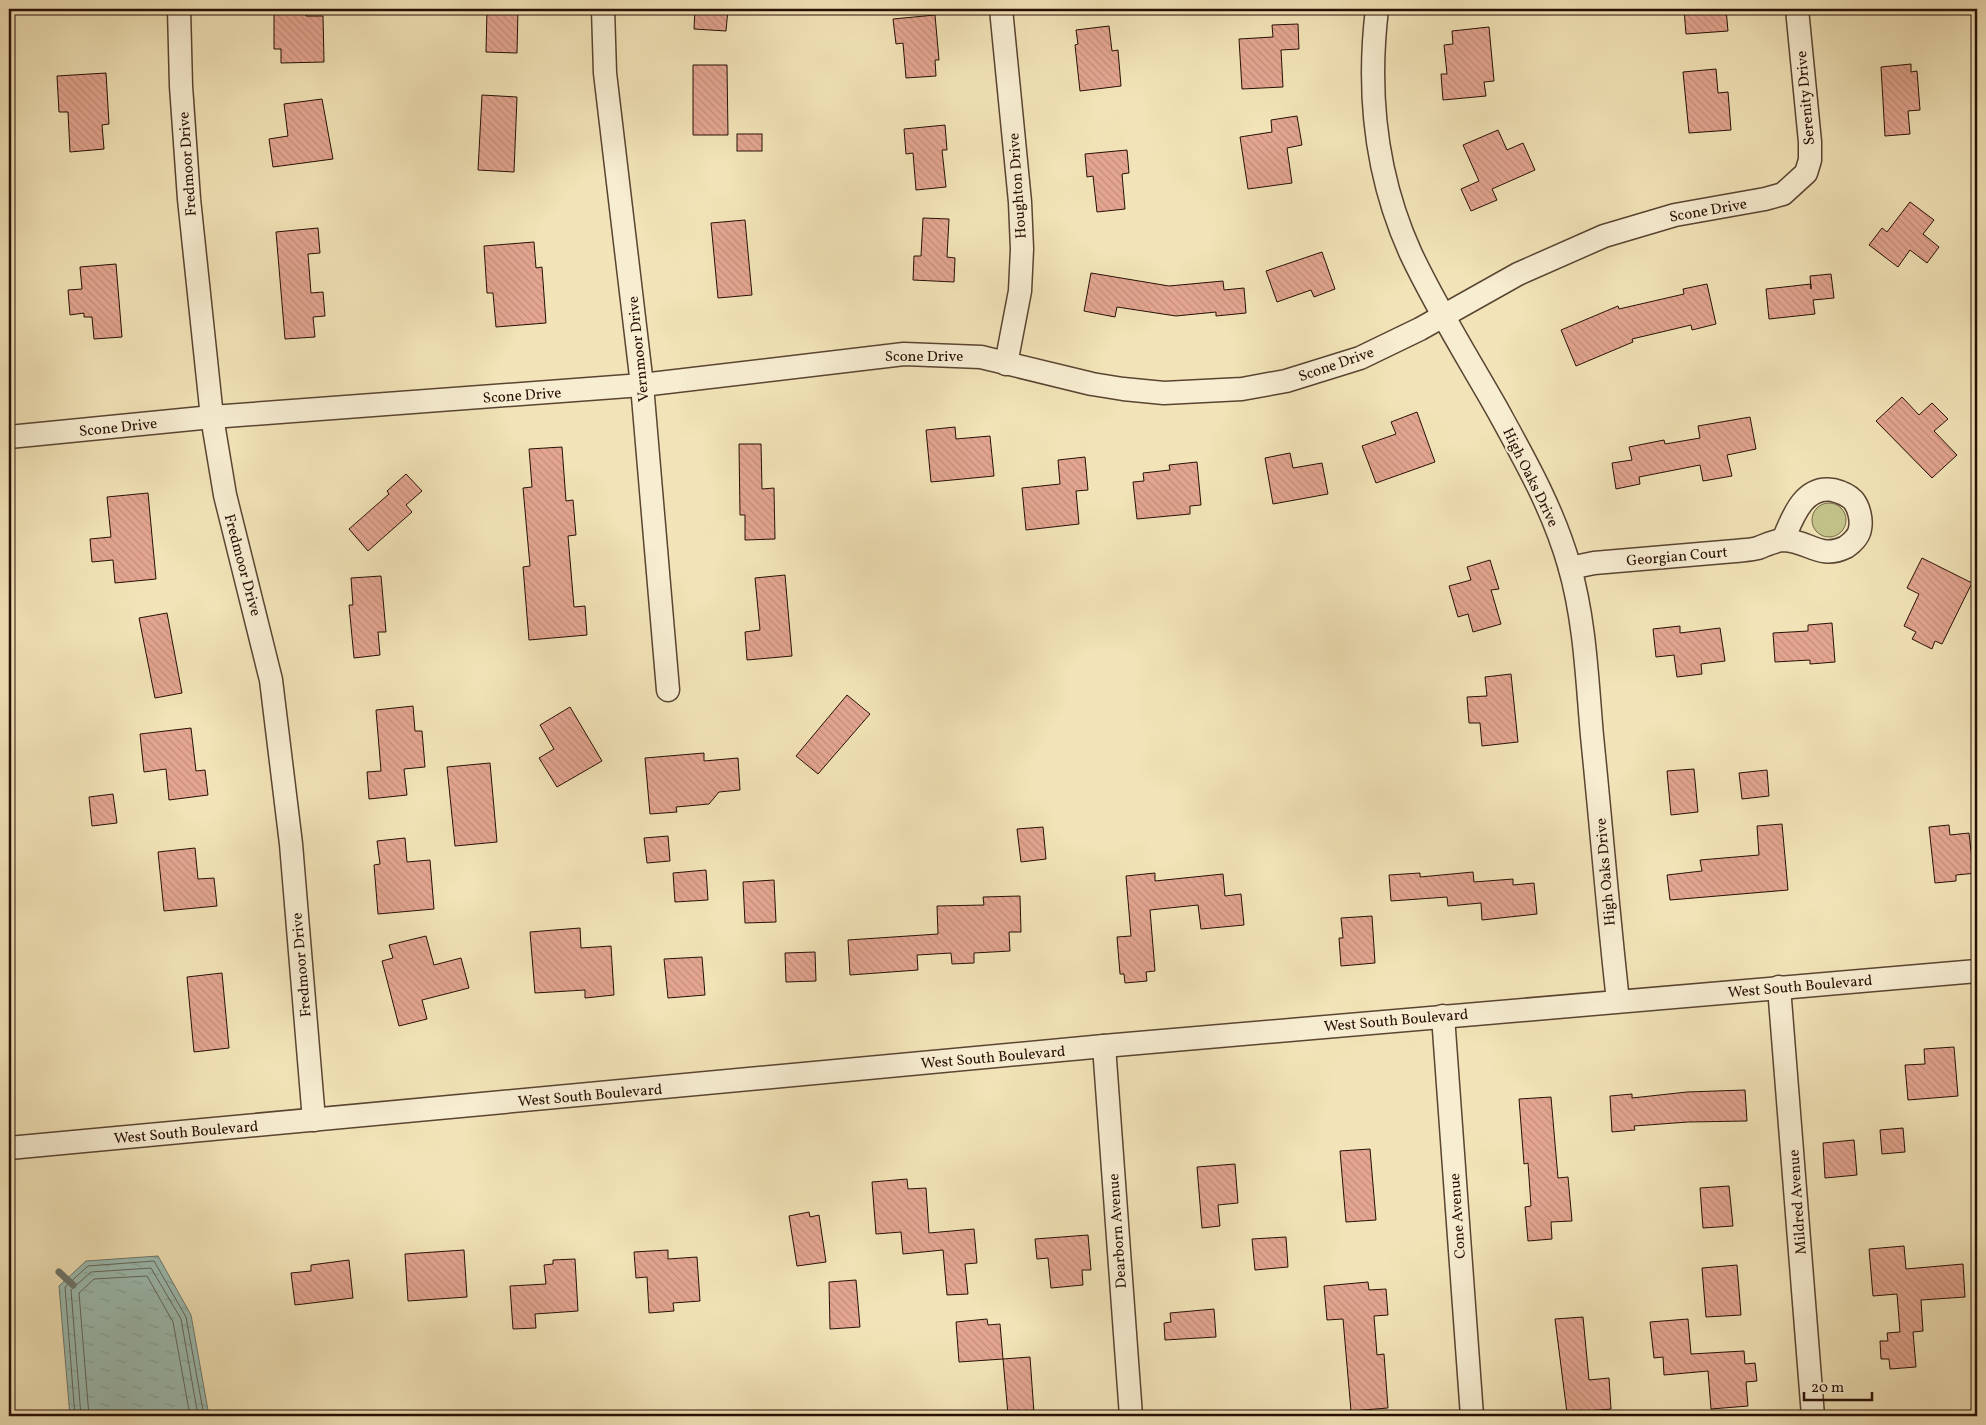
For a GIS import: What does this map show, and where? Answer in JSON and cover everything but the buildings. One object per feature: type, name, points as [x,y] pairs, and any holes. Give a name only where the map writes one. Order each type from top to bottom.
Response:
[{"type":"street","name":"Fredmoor Drive","points":[[179,9],[181,86],[189,199],[212,417],[224,495],[270,680],[291,844],[314,1120]]},
{"type":"street","name":"Vernmoor Drive","points":[[603,9],[605,73],[642,385],[668,690]]},
{"type":"street","name":"Houghton Drive","points":[[1001,9],[1020,202],[1022,249],[1020,292],[1006,364]]},
{"type":"street","name":"High Oaks Drive","points":[[1377,9],[1373,60],[1375,122],[1385,177],[1411,253],[1542,492],[1570,568],[1576,594],[1585,657],[1618,1001]]},
{"type":"street","name":"Serenity Drive","points":[[1797,9],[1810,142],[1810,160],[1806,172],[1797,183]]},
{"type":"street","name":"Scone Drive","points":[[9,437],[212,417],[642,385],[904,354],[981,357],[1123,389],[1164,393],[1242,390],[1294,379],[1360,358],[1444,316],[1518,274],[1604,236],[1675,215],[1765,200],[1783,194],[1797,183]]},
{"type":"street","name":"Georgian Court","points":[[1570,568],[1594,563],[1754,548],[1783,540]]},
{"type":"street","name":"West South Boulevard","points":[[9,1148],[1104,1046],[1977,971]]},
{"type":"street","name":"Mildred Avenue","points":[[1779,987],[1813,1416]]},
{"type":"street","name":"Cone Avenue","points":[[1442,1016],[1472,1416]]},
{"type":"street","name":"Dearborn Avenue","points":[[1104,1046],[1131,1416]]},
{"type":"green space","points":[[1829,503],[1841,508],[1846,520],[1841,532],[1829,537],[1817,532],[1812,520],[1817,508]]},
{"type":"water","points":[[158,1256],[191,1315],[209,1416],[70,1416],[59,1286],[86,1261]]},
{"type":"waterway","points":[[59,1272],[73,1285]]}]
